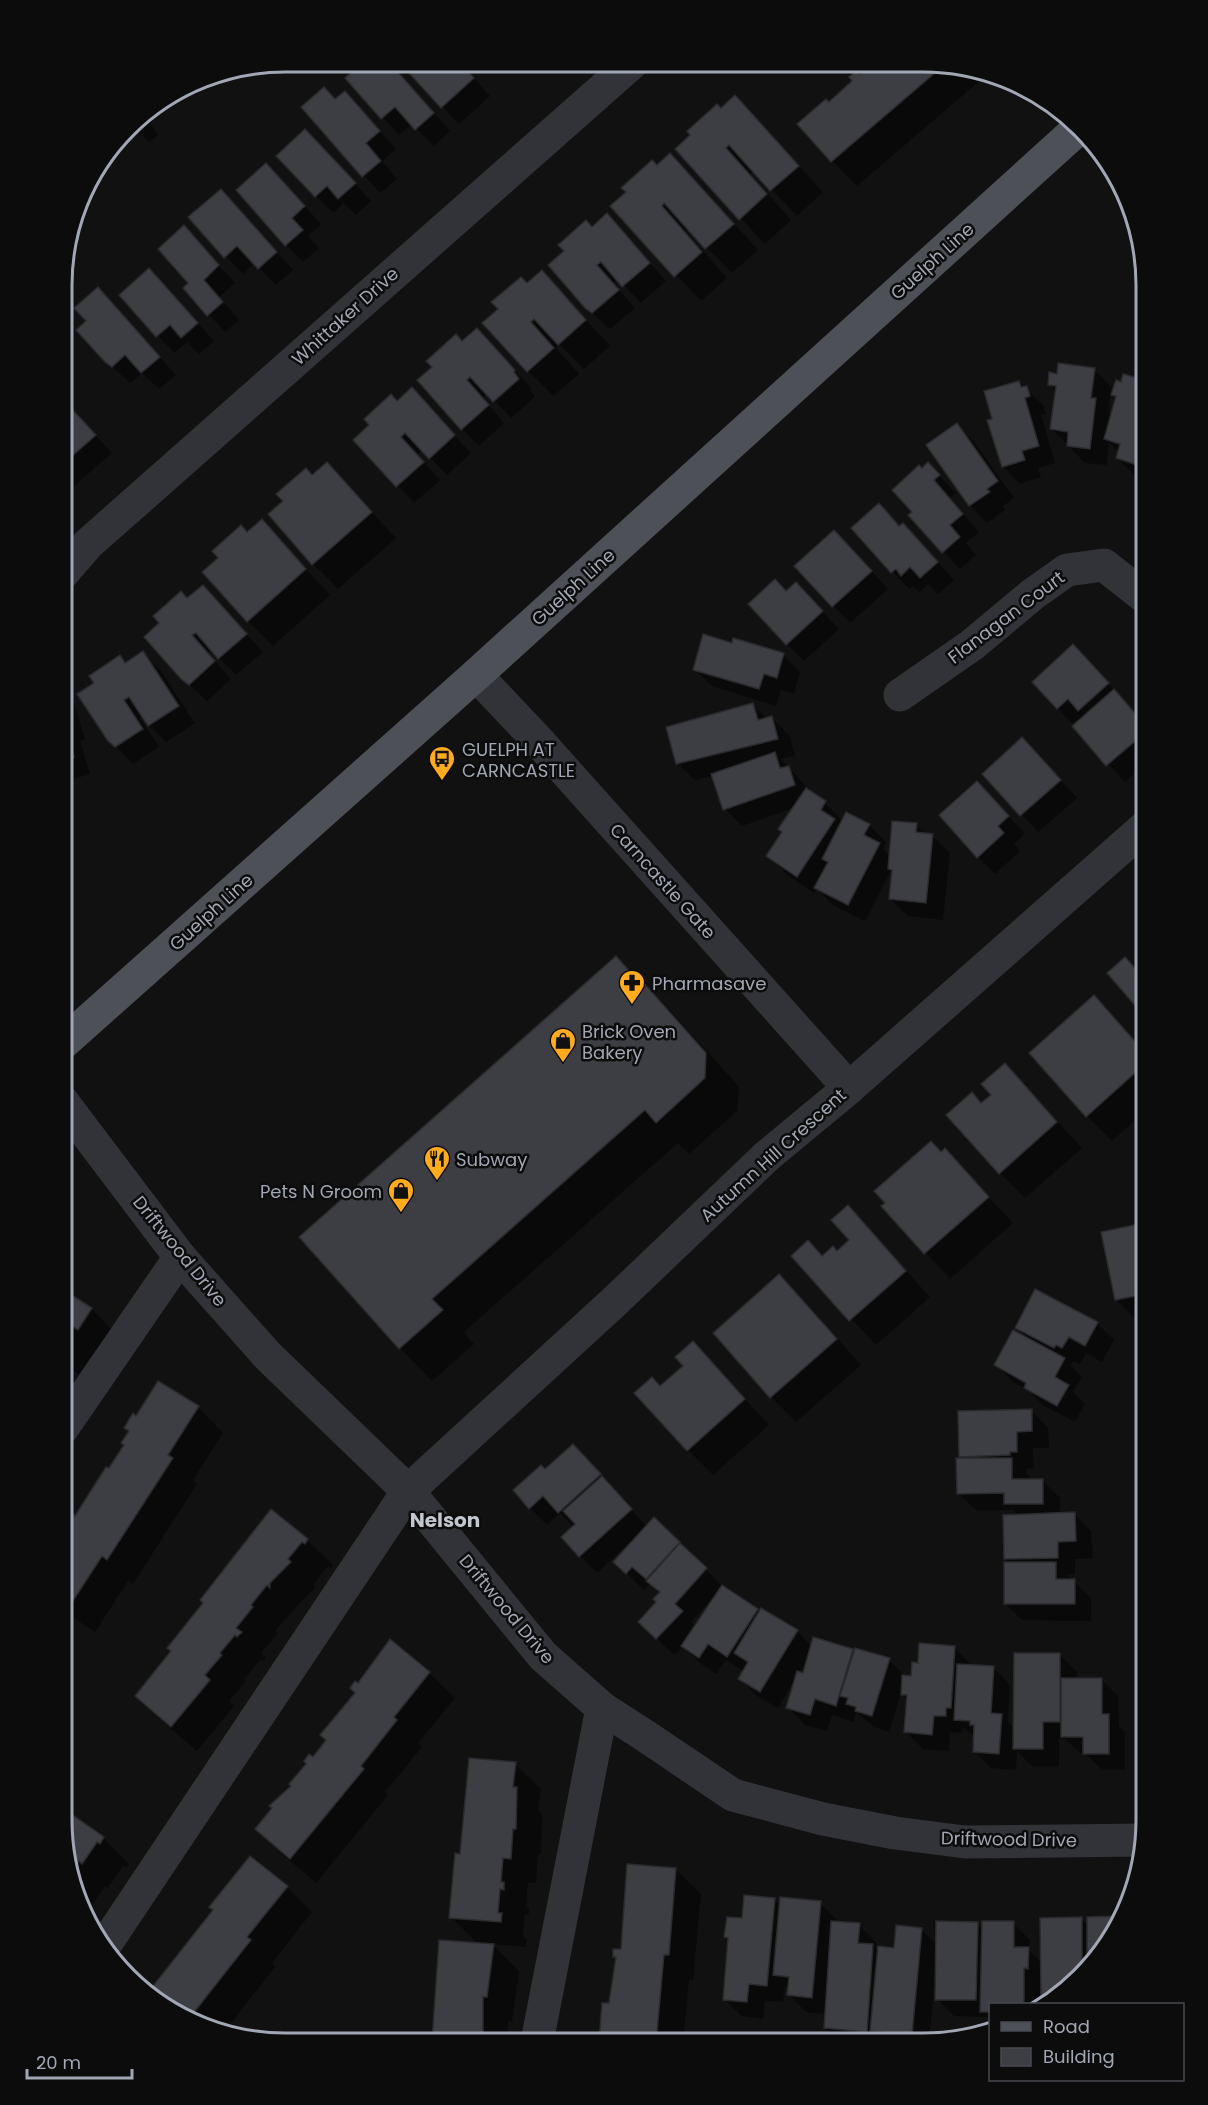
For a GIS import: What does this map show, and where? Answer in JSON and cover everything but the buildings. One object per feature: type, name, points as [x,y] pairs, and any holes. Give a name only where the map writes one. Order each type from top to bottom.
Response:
[{"type":"main road","name":"Guelph Line","points":[[72,1035],[476,675],[1073,133]]},
{"type":"street","name":"Whittaker Drive","points":[[72,563],[96,536],[622,72]]},
{"type":"street","name":"Flanagan Court","points":[[900,696],[972,645],[1033,594],[1066,570],[1104,564],[1136,590]]},
{"type":"street","name":"Carncastle Gate","points":[[476,675],[533,735],[849,1088]]},
{"type":"street","name":"Autumn Hill Crescent","points":[[109,1939],[408,1491],[614,1302],[767,1156],[849,1088],[1136,835]]},
{"type":"street","name":"Driftwood Drive","points":[[72,1114],[180,1257],[268,1356],[408,1491],[543,1656],[602,1708],[733,1795],[823,1819],[895,1833],[965,1842],[1135,1840]]},
{"type":"street","points":[[72,1414],[180,1257]]},
{"type":"street","points":[[539,2033],[602,1708]]},
{"type":"place","name":"GUELPH AT CARNCASTLE","points":[[442,782]]},
{"type":"place","name":"Pharmasave","points":[[632,1006]]},
{"type":"place","name":"Brick Oven Bakery","points":[[563,1064]]},
{"type":"place","name":"Subway","points":[[437,1182]]},
{"type":"place","name":"Pets N Groom","points":[[401,1214]]},
{"type":"district","name":"Nelson","points":[[445,1520]]}]
